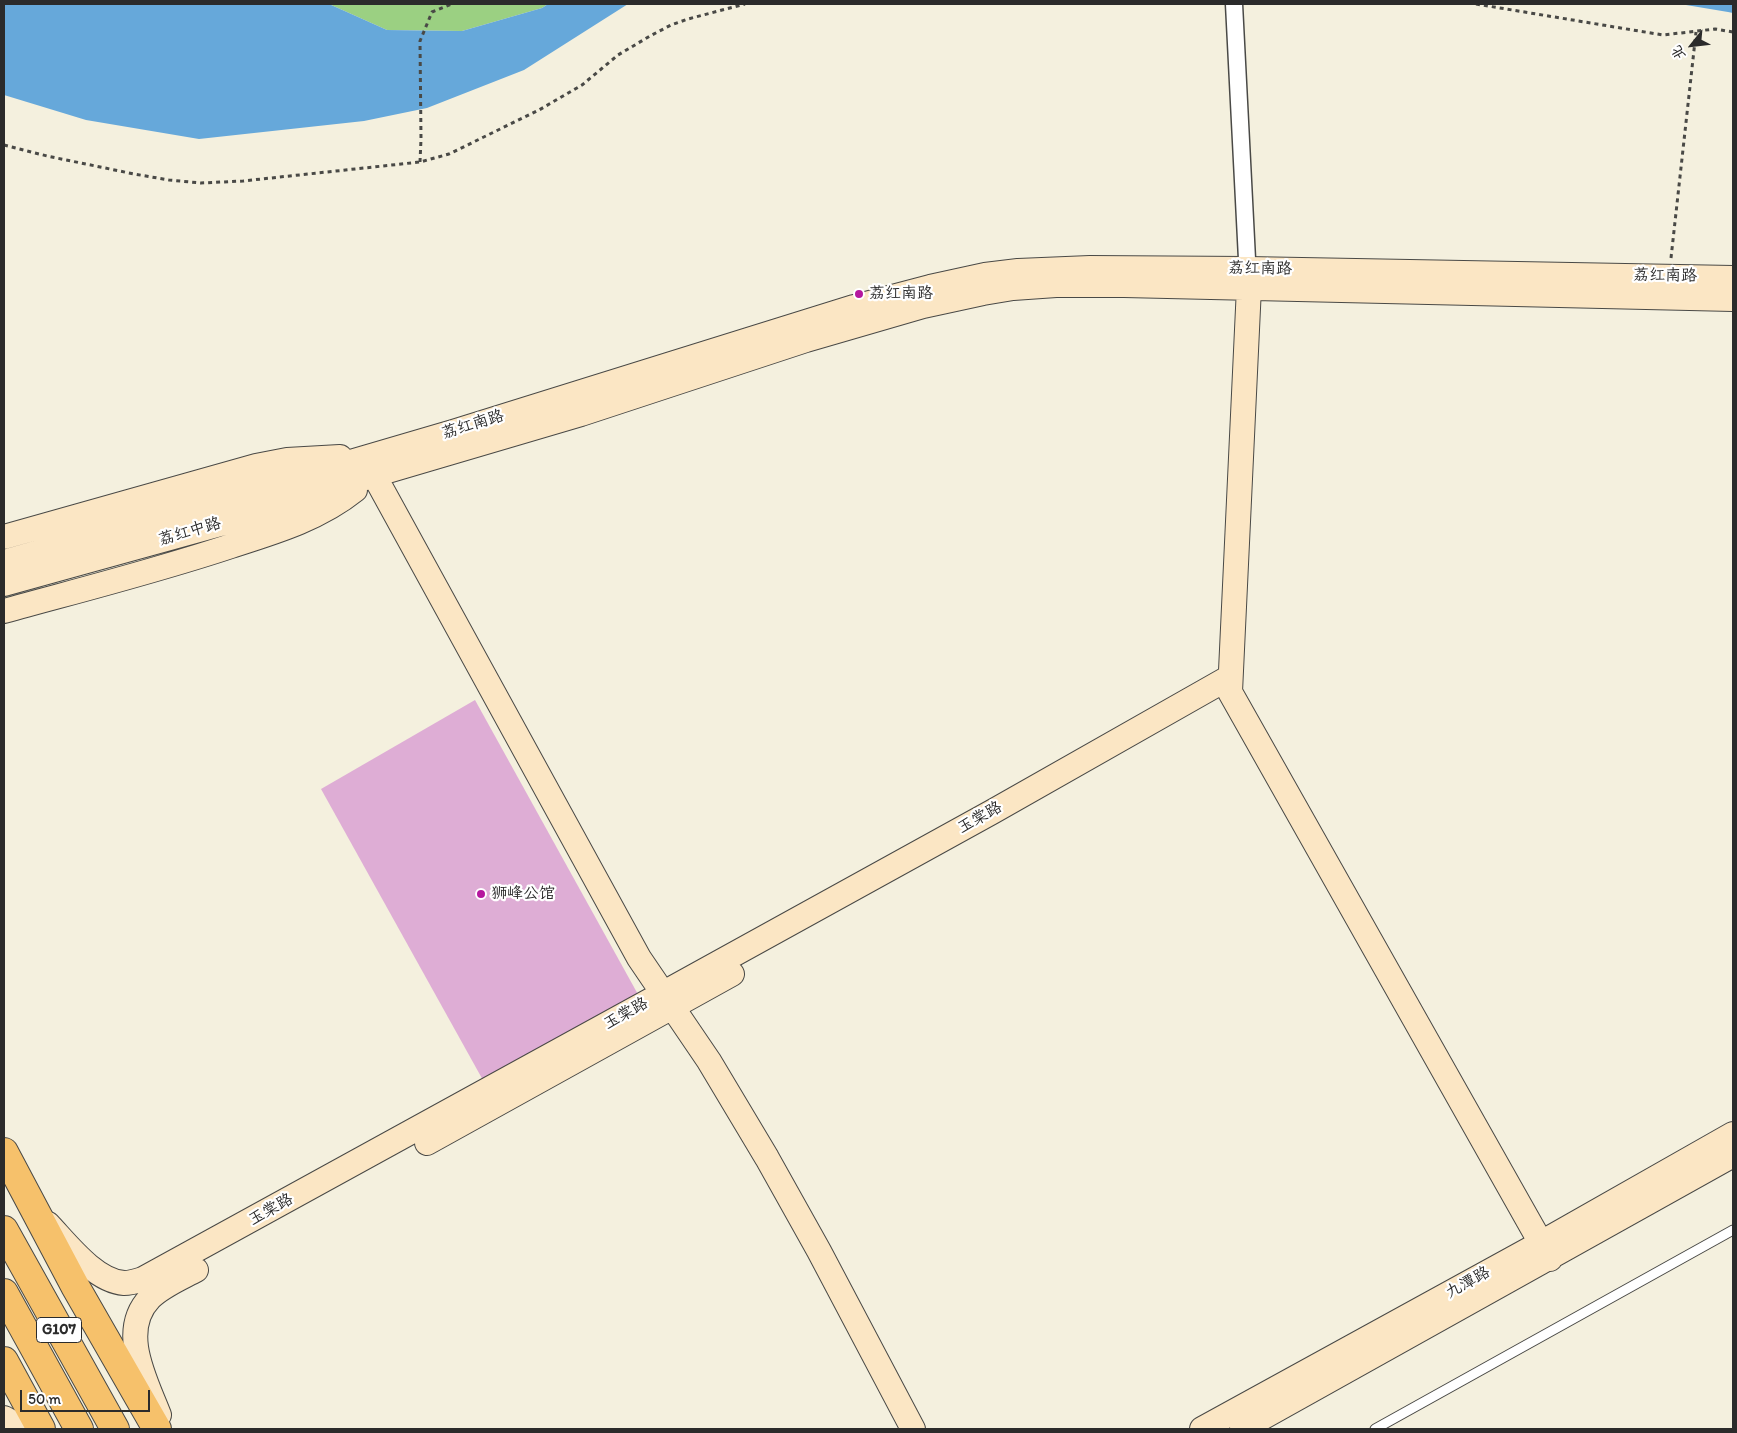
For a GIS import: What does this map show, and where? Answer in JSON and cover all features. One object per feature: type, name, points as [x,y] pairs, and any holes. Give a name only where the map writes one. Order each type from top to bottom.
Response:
[{"type":"highway","points":[[4,1152],[80,1294],[157,1429]]},
{"type":"highway","name":"G107","points":[[4,1230],[115,1429]]},
{"type":"highway","name":"G107","points":[[4,1293],[79,1429]]},
{"type":"highway","points":[[4,1361],[41,1429]]},
{"type":"street","points":[[1234,4],[1248,278],[1230,684],[1545,1251]]},
{"type":"street","name":"荔红南路","points":[[369,466],[581,414],[834,331],[950,299],[1013,288],[1248,278],[1668,276],[1733,278]]},
{"type":"street","name":"荔红南路","points":[[1248,278],[1733,299]]},
{"type":"street","points":[[4,538],[218,476],[287,460],[311,457],[369,466]]},
{"type":"street","points":[[4,611],[191,560],[297,524],[339,503],[369,466]]},
{"type":"street","points":[[369,466],[639,958],[709,1061],[767,1158],[914,1429]]},
{"type":"street","name":"荔红中路","points":[[4,562],[221,500],[369,466]]},
{"type":"street","name":"荔红中路","points":[[4,584],[253,514],[369,466]]},
{"type":"street","name":"玉棠路","points":[[165,1429],[140,1366],[136,1344],[136,1329],[142,1309],[150,1298],[175,1281],[1230,684]]},
{"type":"street","name":"玉棠路","points":[[32,1206],[80,1258],[98,1272],[123,1283],[143,1279],[668,1001]]},
{"type":"street","name":"九潭路","points":[[1242,1429],[1545,1251],[1733,1134]]},
{"type":"street","name":"九潭路","points":[[1202,1429],[1733,1155]]},
{"type":"street","points":[[4,1418],[23,1429]]},
{"type":"lane","points":[[1375,1429],[1733,1230]]},
{"type":"path","points":[[420,162],[420,41],[432,12],[452,4]]},
{"type":"path","points":[[4,145],[134,174],[201,183],[243,181],[420,162],[449,154],[539,110],[582,85],[618,55],[650,36],[688,19],[746,4]]},
{"type":"path","points":[[1476,4],[1663,35],[1716,29],[1733,32]]},
{"type":"path","points":[[1668,276],[1696,32]]},
{"type":"green space","points":[[329,4],[548,4],[542,8],[462,31],[387,30]]},
{"type":"water","points":[[4,4],[329,4],[387,30],[462,31],[542,8],[548,4],[628,4],[524,70],[427,108],[364,121],[199,139],[86,120],[4,95]]},
{"type":"water","points":[[1680,4],[1733,4],[1733,13],[1728,12]]},
{"type":"building","name":"狮峰公馆","points":[[475,700],[640,998],[484,1082],[321,789]]},
{"type":"place","name":"荔红南路","points":[[859,294]]},
{"type":"place","name":"狮峰公馆","points":[[481,894]]}]
